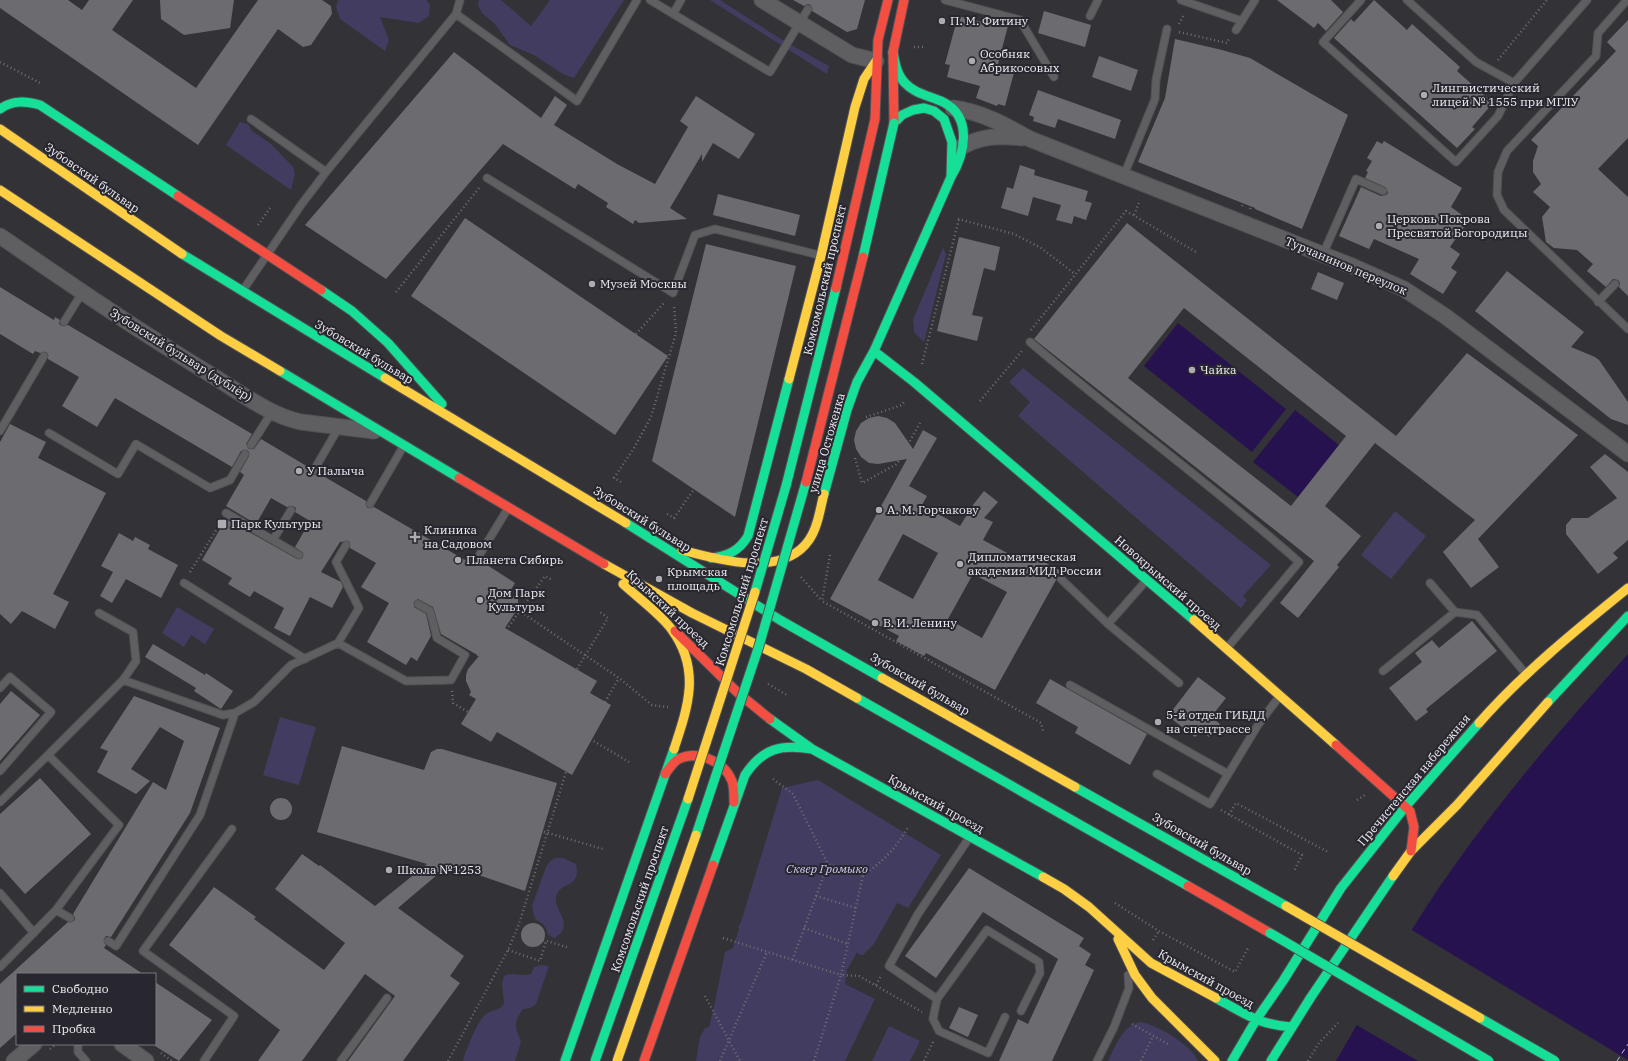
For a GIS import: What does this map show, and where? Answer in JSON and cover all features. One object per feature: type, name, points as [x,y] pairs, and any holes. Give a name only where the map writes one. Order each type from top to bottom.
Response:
[{"type":"main road","points":[[709,558],[730,555],[743,546],[748,536],[821,256],[855,107],[864,79],[876,61],[878,40],[888,0]]},
{"type":"main road","points":[[617,1061],[735,719],[776,588],[828,398],[894,123],[893,52],[904,0]]},
{"type":"main road","points":[[893,52],[900,77],[906,85],[919,94],[947,104],[953,108]]},
{"type":"main road","name":"Комсомольский проспект","points":[[595,1061],[712,728],[758,585],[814,380],[875,119],[876,61]]},
{"type":"main road","points":[[0,109],[6,104],[16,101],[40,105],[267,256],[352,310],[388,343],[420,381],[463,426]]},
{"type":"main road","name":"улица Остоженка","points":[[650,537],[682,550],[709,558],[743,562],[770,562],[792,555],[808,542],[818,518],[847,410],[857,382],[874,351],[951,176],[959,150],[944,120],[934,111],[924,108],[913,110],[902,115],[894,123]]},
{"type":"main road","name":"улица Остоженка","points":[[951,176],[959,163],[961,123],[953,108]]},
{"type":"main road","name":"Зубовский бульвар","points":[[0,129],[177,251],[242,292],[650,537],[780,620],[1286,906],[1555,1061]]},
{"type":"main road","points":[[0,190],[221,336],[404,446],[692,613],[806,670],[1270,933],[1489,1061]]},
{"type":"main road","name":"Новокрымский проезд","points":[[874,351],[923,389],[1227,649],[1406,806],[1413,814],[1415,823],[1412,850]]},
{"type":"main road","name":"Крымский проезд","points":[[596,558],[738,692],[766,716],[812,749],[971,836],[1064,890],[1089,907],[1151,963],[1256,1020],[1273,1026],[1291,1027]]},
{"type":"main road","name":"Пречистенская набережная","points":[[1232,1061],[1256,1020],[1283,981],[1342,888],[1406,806],[1492,708],[1526,675],[1587,621],[1628,588]]},
{"type":"main road","points":[[1271,1061],[1291,1027],[1372,905],[1412,850],[1457,805],[1581,665],[1628,616]]},
{"type":"main road","points":[[565,1061],[687,711],[690,682],[688,664],[672,629]]},
{"type":"main road","points":[[644,1061],[734,805],[746,775],[752,764],[771,750],[794,746],[812,749]]},
{"type":"main road","points":[[666,774],[672,765],[686,756],[697,756],[710,759],[721,766],[728,773],[734,789],[734,805]]},
{"type":"main road","points":[[1116,933],[1135,976],[1152,998],[1215,1061]]},
{"type":"street","points":[[762,0],[852,55],[876,61]]},
{"type":"street","name":"Турчанинов переулок","points":[[953,108],[970,111],[991,118],[1030,139],[1323,254],[1404,289],[1445,316],[1628,454]]},
{"type":"street","name":"Турчанинов переулок","points":[[959,150],[991,137],[1005,136],[1030,139]]},
{"type":"street","name":"Зубовский бульвар (дублёр)","points":[[0,236],[82,293],[272,412],[290,420],[379,431]]},
{"type":"street","points":[[14,1061],[33,1045]]},
{"type":"street","points":[[123,1045],[146,1061]]},
{"type":"lane","points":[[242,292],[326,172],[456,14],[460,0]]},
{"type":"lane","points":[[456,14],[576,101],[637,0]]},
{"type":"lane","points":[[650,0],[770,72],[808,9]]},
{"type":"lane","points":[[673,14],[681,0]]},
{"type":"lane","points":[[945,0],[1020,20],[1054,77]]},
{"type":"lane","points":[[1090,16],[1098,0]]},
{"type":"lane","points":[[1181,0],[1190,1],[1242,21]]},
{"type":"lane","points":[[1236,30],[1255,0]]},
{"type":"lane","points":[[1361,0],[1323,42],[1456,162],[1498,116],[1514,83],[1587,0]]},
{"type":"lane","points":[[1407,0],[1476,62],[1514,83]]},
{"type":"lane","points":[[1627,0],[1598,33],[1596,56],[1507,151],[1498,172],[1497,195],[1504,210],[1598,302],[1628,329]]},
{"type":"lane","points":[[1124,175],[1155,99],[1156,80],[1167,29]]},
{"type":"lane","points":[[251,119],[326,172]]},
{"type":"lane","points":[[487,178],[672,293],[695,235],[715,230],[821,256]]},
{"type":"lane","points":[[1323,254],[1356,179],[1383,191]]},
{"type":"lane","points":[[1598,302],[1615,284]]},
{"type":"lane","points":[[64,322],[82,293]]},
{"type":"lane","points":[[1030,342],[1093,396],[1165,450],[1299,562],[1227,649]]},
{"type":"lane","points":[[0,431],[44,356]]},
{"type":"lane","points":[[251,445],[272,412]]},
{"type":"lane","points":[[314,470],[339,427]]},
{"type":"lane","points":[[49,433],[118,474],[136,444],[210,488],[230,480],[246,454]]},
{"type":"lane","points":[[370,504],[404,446]]},
{"type":"lane","points":[[477,558],[509,507]]},
{"type":"lane","points":[[273,540],[291,510]]},
{"type":"lane","points":[[226,513],[299,555]]},
{"type":"lane","points":[[123,680],[223,715],[235,713],[254,702],[291,665],[338,643],[359,608],[336,562],[346,545]]},
{"type":"lane","points":[[1061,579],[1108,624],[1179,683]]},
{"type":"lane","points":[[1108,624],[1146,580]]},
{"type":"lane","points":[[1430,582],[1455,612],[1477,615],[1526,675]]},
{"type":"lane","points":[[184,583],[305,659]]},
{"type":"lane","points":[[338,643],[406,681],[451,680],[465,654],[437,638],[430,611],[418,604]]},
{"type":"lane","points":[[1383,671],[1455,612]]},
{"type":"lane","points":[[0,802],[123,680],[136,661],[133,632],[99,613]]},
{"type":"lane","points":[[0,688],[10,677],[51,712],[0,771]]},
{"type":"lane","points":[[1070,685],[1228,774]]},
{"type":"lane","points":[[1157,774],[1208,807],[1262,718],[1280,695]]},
{"type":"lane","points":[[108,941],[116,946],[200,815],[235,713]]},
{"type":"lane","points":[[0,967],[56,910],[119,825],[48,755]]},
{"type":"lane","points":[[204,1061],[234,1016],[143,951],[232,829]]},
{"type":"lane","points":[[937,999],[889,966],[918,914],[971,836]]},
{"type":"lane","points":[[0,893],[34,933]]},
{"type":"lane","points":[[56,910],[70,918]]},
{"type":"lane","points":[[988,1053],[939,1031],[932,1019],[937,999],[987,930],[1039,962],[1040,973],[1021,1011]]},
{"type":"lane","points":[[1097,1061],[1114,1027],[1129,988],[1127,959]]},
{"type":"lane","points":[[341,1061],[387,998]]},
{"type":"lane","points":[[985,1061],[1005,1017]]},
{"type":"lane","points":[[78,1045],[78,1052],[86,1061]]},
{"type":"path","points":[[1489,70],[1547,0]]},
{"type":"path","points":[[1190,1],[1176,31],[1227,42]]},
{"type":"path","points":[[1155,99],[1322,169]]},
{"type":"path","points":[[1252,205],[1274,150]]},
{"type":"path","points":[[1241,208],[1247,192],[1243,170],[1249,155]]},
{"type":"path","points":[[396,292],[487,178]]},
{"type":"path","points":[[1134,216],[1140,200]]},
{"type":"path","points":[[980,402],[1030,342],[1028,333],[1126,211],[1196,252]]},
{"type":"path","points":[[952,217],[1014,234],[1041,248],[1076,274]]},
{"type":"path","points":[[925,360],[959,219]]},
{"type":"path","points":[[636,334],[672,293]]},
{"type":"path","points":[[621,482],[614,478],[634,448],[651,417],[668,366],[676,333],[672,293]]},
{"type":"path","points":[[862,420],[902,405],[905,400]]},
{"type":"path","points":[[854,454],[862,482],[897,464],[921,421]]},
{"type":"path","points":[[667,514],[674,518],[694,489]]},
{"type":"path","points":[[184,583],[226,513]]},
{"type":"path","points":[[822,601],[830,555]]},
{"type":"path","points":[[797,572],[822,601],[1036,720],[1041,723],[1043,731]]},
{"type":"path","points":[[465,654],[480,654],[494,647],[521,612],[545,576],[552,580]]},
{"type":"path","points":[[521,612],[619,678],[652,705],[671,707]]},
{"type":"path","points":[[577,670],[608,618],[600,612]]},
{"type":"path","points":[[605,702],[619,678]]},
{"type":"path","points":[[451,680],[453,703],[468,712]]},
{"type":"path","points":[[580,733],[629,762]]},
{"type":"path","points":[[448,1061],[508,950],[524,911],[566,772]]},
{"type":"path","points":[[773,779],[793,794],[828,864],[863,876]]},
{"type":"path","points":[[1229,815],[1236,803],[1328,852]]},
{"type":"path","points":[[1208,807],[1229,815],[1302,855],[1294,871]]},
{"type":"path","points":[[517,824],[603,849]]},
{"type":"path","points":[[814,1061],[842,975],[863,876],[879,865],[897,845],[908,827]]},
{"type":"path","points":[[792,960],[828,864]]},
{"type":"path","points":[[816,896],[856,908]]},
{"type":"path","points":[[804,928],[848,944]]},
{"type":"path","points":[[1153,941],[1159,931]]},
{"type":"path","points":[[1169,936],[1235,972],[1248,948]]},
{"type":"path","points":[[723,938],[842,975],[859,976],[932,1019]]},
{"type":"path","points":[[508,950],[540,960],[545,940],[570,948]]},
{"type":"path","points":[[720,1061],[767,952]]},
{"type":"path","points":[[876,985],[879,978]]},
{"type":"path","points":[[705,996],[740,1061]]},
{"type":"path","points":[[1132,1024],[1172,1046]]},
{"type":"path","points":[[1308,1061],[1319,1043],[1338,1024]]},
{"type":"path","points":[[924,1061],[939,1031]]},
{"type":"path","points":[[1141,1061],[1153,1036]]},
{"type":"green space","points":[[338,0],[426,0],[430,5],[429,16],[419,23],[380,17],[389,40],[385,51],[340,19],[336,7]]},
{"type":"green space","points":[[479,0],[501,0],[531,26],[550,0],[624,0],[574,78],[563,74],[534,55],[510,45],[495,24],[482,13],[478,5]]},
{"type":"green space","points":[[710,0],[720,0],[784,41],[829,66],[827,74]]},
{"type":"green space","points":[[240,122],[248,124],[252,131],[271,144],[293,167],[295,174],[291,190],[226,145]]},
{"type":"green space","points":[[943,248],[946,254],[924,342],[914,332],[913,320]]},
{"type":"green space","points":[[1023,368],[1271,565],[1243,596],[1247,600],[1241,608],[1018,416],[1030,402],[1009,382]]},
{"type":"green space","points":[[1395,511],[1426,536],[1391,579],[1361,555]]},
{"type":"green space","points":[[177,607],[214,629],[205,644],[191,635],[184,647],[162,633]]},
{"type":"green space","points":[[280,717],[316,727],[299,785],[263,775]]},
{"type":"green space","name":"Сквер Громыко","points":[[818,780],[941,855],[908,908],[897,903],[874,944],[863,955],[858,954],[858,951],[847,970],[845,984],[875,999],[845,1061],[696,1061],[700,1037],[705,1028],[709,1027],[725,952],[733,948],[739,929],[738,927],[741,922],[782,788]]},
{"type":"green space","points":[[556,858],[563,858],[576,864],[577,872],[576,878],[573,882],[562,888],[556,897],[556,902],[564,922],[564,928],[555,938],[548,935],[544,925],[535,919],[532,906],[546,867],[550,861]]},
{"type":"green space","points":[[541,965],[549,966],[536,1004],[530,1008],[523,1009],[517,1018],[516,1026],[521,1042],[515,1061],[463,1061],[479,1022],[486,1014],[500,1008],[504,1004],[502,983],[504,976],[511,974],[531,974],[534,967]]},
{"type":"green space","points":[[1140,1022],[1155,1027],[1173,1036],[1189,1048],[1198,1061],[1108,1061],[1124,1032],[1134,1024]]},
{"type":"green space","points":[[889,1026],[920,1041],[910,1061],[872,1061]]},
{"type":"shaded area","points":[[1178,323],[1286,409],[1252,452],[1144,366]]},
{"type":"shaded area","points":[[1295,410],[1339,445],[1298,497],[1253,462]]},
{"type":"shaded area","points":[[1628,654],[1628,1061],[1336,1061],[1419,918],[1450,872],[1513,788]]},
{"type":"pier","points":[[1410,929],[1628,1061],[1418,1061],[1355,1024]]},
{"type":"building","points":[[0,0],[68,0],[82,10],[89,0],[133,0],[112,30],[196,88],[258,0],[322,0],[331,6],[332,14],[311,45],[303,47],[278,29],[198,145],[0,8]]},
{"type":"building","points":[[160,0],[234,0],[230,28],[184,35],[161,19]]},
{"type":"building","points":[[793,0],[865,0],[857,29],[847,32],[812,11],[811,5],[808,4],[804,6]]},
{"type":"building","points":[[1277,0],[1331,0],[1343,12],[1326,31],[1318,23],[1314,28]]},
{"type":"building","points":[[1374,0],[1407,30],[1412,24],[1460,67],[1457,71],[1493,103],[1472,127],[1475,129],[1457,148],[1334,38],[1351,19],[1354,22]]},
{"type":"building","points":[[1044,11],[1091,25],[1085,47],[1038,33]]},
{"type":"building","name":"Особняк Абрикосовых","points":[[958,16],[982,22],[984,16],[1009,22],[998,64],[1015,69],[1005,106],[998,104],[997,106],[976,98],[980,86],[947,77],[950,65],[945,64]]},
{"type":"building","points":[[1628,20],[1628,138],[1598,169],[1628,197],[1628,296],[1619,287],[1620,283],[1618,280],[1613,279],[1606,287],[1587,271],[1593,264],[1577,250],[1554,248],[1546,242],[1542,217],[1550,207],[1533,192],[1541,184],[1533,172],[1533,161],[1538,146],[1531,140],[1616,51],[1607,42]]},
{"type":"building","points":[[1175,39],[1250,58],[1348,115],[1302,229],[1255,208],[1138,162],[1165,98]]},
{"type":"building","points":[[454,52],[541,118],[555,96],[567,105],[554,125],[617,164],[655,184],[688,127],[680,121],[696,96],[755,134],[739,159],[713,143],[702,162],[702,154],[670,208],[687,219],[639,223],[635,220],[633,224],[606,207],[608,203],[578,184],[575,189],[503,144],[386,279],[305,225]]},
{"type":"building","points":[[1099,56],[1138,70],[1131,91],[1092,77]]},
{"type":"building","points":[[1038,90],[1121,120],[1115,139],[1058,119],[1055,128],[1033,121],[1034,117],[1029,115]]},
{"type":"building","points":[[1377,141],[1382,144],[1384,141],[1462,188],[1451,207],[1469,220],[1450,247],[1460,254],[1451,268],[1457,272],[1443,294],[1410,274],[1419,259],[1374,239],[1369,249],[1339,236],[1361,187],[1381,196],[1388,193],[1385,187],[1365,178],[1368,172],[1366,171],[1372,161],[1367,158]]},
{"type":"building","points":[[1020,165],[1035,170],[1034,175],[1088,191],[1085,201],[1092,203],[1086,220],[1074,216],[1072,224],[1056,220],[1061,205],[1033,197],[1028,216],[1001,208],[1007,187],[1013,189]]},
{"type":"building","points":[[718,194],[800,215],[795,236],[713,215]]},
{"type":"building","points":[[465,218],[668,356],[615,435],[411,296]]},
{"type":"building","points":[[1127,223],[1396,436],[1467,353],[1578,435],[1478,539],[1499,567],[1471,588],[1443,552],[1475,520],[1375,443],[1325,506],[1361,536],[1337,565],[1339,567],[1298,618],[1280,603],[1314,561],[1034,339]],"holes":[[[1184,308],[1346,436],[1291,506],[1128,378]]]},
{"type":"building","points":[[959,237],[1000,247],[995,271],[984,268],[972,315],[983,317],[977,341],[937,331]]},
{"type":"building","points":[[706,244],[796,266],[735,517],[652,461]]},
{"type":"building","points":[[1507,271],[1584,332],[1571,347],[1599,360],[1628,402],[1628,425],[1611,419],[1475,311]]},
{"type":"building","points":[[1318,272],[1344,283],[1337,300],[1311,289]]},
{"type":"building","points":[[0,287],[54,320],[55,317],[60,320],[59,324],[62,326],[68,325],[252,434],[246,444],[249,449],[254,449],[261,439],[310,468],[311,474],[314,475],[318,473],[366,501],[366,506],[368,508],[374,507],[465,560],[469,554],[473,556],[474,563],[477,564],[481,561],[515,583],[509,593],[518,599],[518,608],[505,628],[597,681],[590,693],[611,705],[572,775],[497,732],[491,742],[461,724],[476,699],[469,695],[471,692],[466,681],[466,675],[468,669],[479,656],[441,634],[433,607],[418,599],[414,602],[414,607],[426,614],[431,636],[417,661],[411,657],[406,665],[367,642],[389,603],[361,587],[376,563],[350,548],[350,543],[348,541],[340,542],[321,572],[341,582],[343,587],[332,608],[310,597],[290,636],[274,628],[284,608],[254,591],[250,597],[228,584],[232,578],[202,560],[226,519],[297,559],[301,559],[303,557],[303,553],[295,547],[310,521],[295,512],[296,508],[293,506],[287,507],[271,498],[256,524],[226,506],[244,475],[240,472],[249,456],[249,452],[247,450],[241,451],[232,467],[115,398],[97,427],[62,406],[79,377],[48,359],[48,354],[46,352],[40,353],[35,351],[33,354],[0,334]]},
{"type":"building","points":[[878,416],[887,418],[895,423],[913,449],[923,430],[937,438],[909,486],[927,496],[922,505],[960,526],[984,491],[998,502],[984,518],[993,522],[983,540],[1024,562],[1029,554],[1061,571],[995,690],[926,653],[924,656],[896,641],[899,636],[830,599],[907,459],[878,464],[869,463],[861,457],[856,449],[854,440],[856,431],[861,423],[869,418]],"holes":[[[903,534],[938,553],[913,599],[878,580]],[[973,574],[1007,592],[982,638],[948,619]]]},
{"type":"building","points":[[10,424],[46,442],[38,458],[106,493],[53,594],[69,602],[55,629],[22,611],[11,624],[0,614],[0,442]]},
{"type":"building","points":[[1605,454],[1628,472],[1628,540],[1613,553],[1618,558],[1598,574],[1566,534],[1566,525],[1572,518],[1588,518],[1617,498],[1590,467]]},
{"type":"building","points":[[119,533],[133,541],[135,537],[150,545],[148,549],[178,565],[161,598],[126,579],[112,603],[100,596],[113,572],[101,566]]},
{"type":"building","points":[[1472,621],[1497,651],[1426,709],[1428,712],[1416,721],[1389,688],[1422,662],[1415,653],[1432,640],[1439,648]]},
{"type":"building","points":[[153,644],[205,675],[206,673],[233,691],[221,709],[194,691],[196,688],[145,657]]},
{"type":"building","points":[[1198,677],[1226,698],[1211,717],[1220,724],[1209,737],[1201,731],[1195,737],[1168,716]]},
{"type":"building","points":[[1050,679],[1147,734],[1130,765],[1075,733],[1078,727],[1036,703]]},
{"type":"building","points":[[11,691],[40,715],[0,761],[0,704]]},
{"type":"building","points":[[134,696],[220,728],[190,813],[111,937],[106,936],[104,939],[106,945],[104,948],[142,973],[16,973],[16,1034],[0,1048],[0,984],[68,922],[74,921],[75,918],[73,914],[153,782],[166,790],[184,741],[160,727],[131,769],[150,781],[136,794],[97,772],[108,751],[100,748]]},
{"type":"building","points":[[342,746],[424,770],[431,752],[437,749],[442,749],[557,783],[525,891],[461,869],[459,873],[444,869],[398,908],[464,956],[450,976],[460,983],[403,1061],[348,1061],[395,996],[365,974],[302,1061],[258,1061],[280,1030],[169,945],[214,887],[256,917],[254,919],[324,970],[345,943],[275,889],[302,854],[319,866],[320,865],[375,906],[427,864],[317,832]]},
{"type":"building","points":[[40,778],[91,834],[25,894],[0,866],[0,814]]},
{"type":"building","points":[[281,798],[289,801],[292,809],[289,817],[281,820],[273,817],[270,809],[273,801]]},
{"type":"building","points":[[969,868],[1084,938],[1079,946],[1091,954],[1085,965],[1094,970],[1052,1061],[999,1061],[1018,1019],[1028,1024],[1058,959],[983,912],[936,978],[905,956]]},
{"type":"building","points":[[533,923],[541,927],[545,935],[541,943],[533,947],[525,943],[521,935],[525,927]]},
{"type":"building","points":[[156,983],[212,1020],[179,1061],[155,1046]]},
{"type":"building","points":[[959,1007],[978,1015],[968,1037],[949,1028]]},
{"type":"ferry route","points":[[1617,1061],[1628,1044]]},
{"type":"traffic: fast","points":[[893,52],[898,73],[909,87],[943,102],[953,109],[959,117],[964,136],[963,147],[960,158],[951,177]]},
{"type":"traffic: fast","points":[[0,109],[10,104],[19,102],[40,105],[178,196]]},
{"type":"traffic: fast","points":[[824,494],[847,410],[857,382],[874,351],[951,177],[952,142],[944,119],[934,111],[924,108],[913,110],[902,115],[894,123]]},
{"type":"traffic: fast","points":[[863,257],[894,123]]},
{"type":"traffic: fast","points":[[182,254],[385,378]]},
{"type":"traffic: fast","points":[[786,486],[836,288]]},
{"type":"traffic: fast","points":[[321,290],[352,311],[388,343],[442,404]]},
{"type":"traffic: fast","points":[[874,351],[914,382],[1194,620]]},
{"type":"traffic: fast","points":[[280,371],[459,478]]},
{"type":"traffic: fast","points":[[711,558],[723,556],[732,552],[737,549],[748,536],[789,379]]},
{"type":"traffic: fast","points":[[696,835],[759,646],[806,482]]},
{"type":"traffic: fast","points":[[755,592],[786,486]]},
{"type":"traffic: fast","points":[[626,523],[780,620],[882,678]]},
{"type":"traffic: fast","points":[[1548,702],[1628,616]]},
{"type":"traffic: fast","points":[[857,698],[1188,886]]},
{"type":"traffic: fast","points":[[770,719],[812,749],[1043,877]]},
{"type":"traffic: fast","points":[[1232,1061],[1256,1020],[1283,981],[1341,888],[1406,806],[1479,723]]},
{"type":"traffic: fast","points":[[713,865],[745,775],[752,766],[759,759],[774,750],[791,747],[812,749]]},
{"type":"traffic: fast","points":[[565,1061],[674,749]]},
{"type":"traffic: fast","points":[[1075,787],[1286,906]]},
{"type":"traffic: fast","points":[[595,1061],[688,799]]},
{"type":"traffic: fast","points":[[1271,1061],[1311,997],[1393,876]]},
{"type":"traffic: fast","points":[[1270,933],[1489,1061]]},
{"type":"traffic: fast","points":[[1216,998],[1261,1021],[1291,1027]]},
{"type":"traffic: fast","points":[[1480,1018],[1555,1061]]},
{"type":"traffic: slow","points":[[789,379],[821,256],[855,107],[864,79],[876,61]]},
{"type":"traffic: slow","points":[[0,129],[182,254]]},
{"type":"traffic: slow","points":[[0,190],[221,336],[280,371]]},
{"type":"traffic: slow","points":[[385,378],[626,523]]},
{"type":"traffic: slow","points":[[682,550],[713,558],[749,563],[783,559],[798,552],[809,540],[817,524],[824,494]]},
{"type":"traffic: slow","points":[[604,564],[692,613],[806,669],[857,698]]},
{"type":"traffic: slow","points":[[623,584],[668,624],[681,645],[687,660],[689,674],[687,703],[674,749]]},
{"type":"traffic: slow","points":[[1479,723],[1532,669],[1628,588]]},
{"type":"traffic: slow","points":[[688,799],[755,592]]},
{"type":"traffic: slow","points":[[1194,620],[1336,745]]},
{"type":"traffic: slow","points":[[882,678],[1075,787]]},
{"type":"traffic: slow","points":[[1393,876],[1411,851],[1457,805],[1548,702]]},
{"type":"traffic: slow","points":[[617,1061],[696,835]]},
{"type":"traffic: slow","points":[[1043,877],[1064,889],[1089,907],[1151,963],[1216,998]]},
{"type":"traffic: slow","points":[[1286,906],[1480,1018]]},
{"type":"traffic: slow","points":[[1118,939],[1135,975],[1152,998],[1215,1061]]},
{"type":"traffic: jam","points":[[836,288],[875,119],[878,40],[888,0]]},
{"type":"traffic: jam","points":[[894,123],[893,52],[904,0]]},
{"type":"traffic: jam","points":[[178,196],[321,290]]},
{"type":"traffic: jam","points":[[806,482],[863,257]]},
{"type":"traffic: jam","points":[[459,478],[604,564]]},
{"type":"traffic: jam","points":[[675,631],[738,693],[770,719]]},
{"type":"traffic: jam","points":[[1336,745],[1410,811],[1414,827],[1411,851]]},
{"type":"traffic: jam","points":[[665,774],[677,760],[684,757],[692,756],[709,759],[723,768],[728,774],[733,783],[734,802]]},
{"type":"traffic: jam","points":[[644,1061],[713,865]]},
{"type":"traffic: jam","points":[[1188,886],[1270,933]]},
{"type":"place","name":"П. М. Фитину","points":[[942,21]]},
{"type":"place","name":"Особняк Абрикосовых","points":[[972,61]]},
{"type":"place","name":"Лингвистический лицей № 1555 при МГЛУ","points":[[1424,95]]},
{"type":"place","name":"Церковь Покрова Пресвятой Богородицы","points":[[1379,226]]},
{"type":"place","name":"Музей Москвы","points":[[592,284]]},
{"type":"place","name":"Чайка","points":[[1192,370]]},
{"type":"place","name":"У Палыча","points":[[299,471]]},
{"type":"place","name":"А. М. Горчакову","points":[[879,510]]},
{"type":"place","name":"Парк Культуры","points":[[222,524]]},
{"type":"place","name":"Клиника на Садовом","points":[[415,537]]},
{"type":"place","name":"Планета Сибирь","points":[[458,560]]},
{"type":"place","name":"Дипломатическая академия МИД России","points":[[960,564]]},
{"type":"place","name":"Крымская площадь","points":[[659,579]]},
{"type":"place","name":"Дом Парк Культуры","points":[[480,600]]},
{"type":"place","name":"В. И. Ленину","points":[[875,623]]},
{"type":"place","name":"5-й отдел ГИБДД на спецтрассе","points":[[1158,722]]},
{"type":"place","name":"Школа №1253","points":[[389,870]]}]
